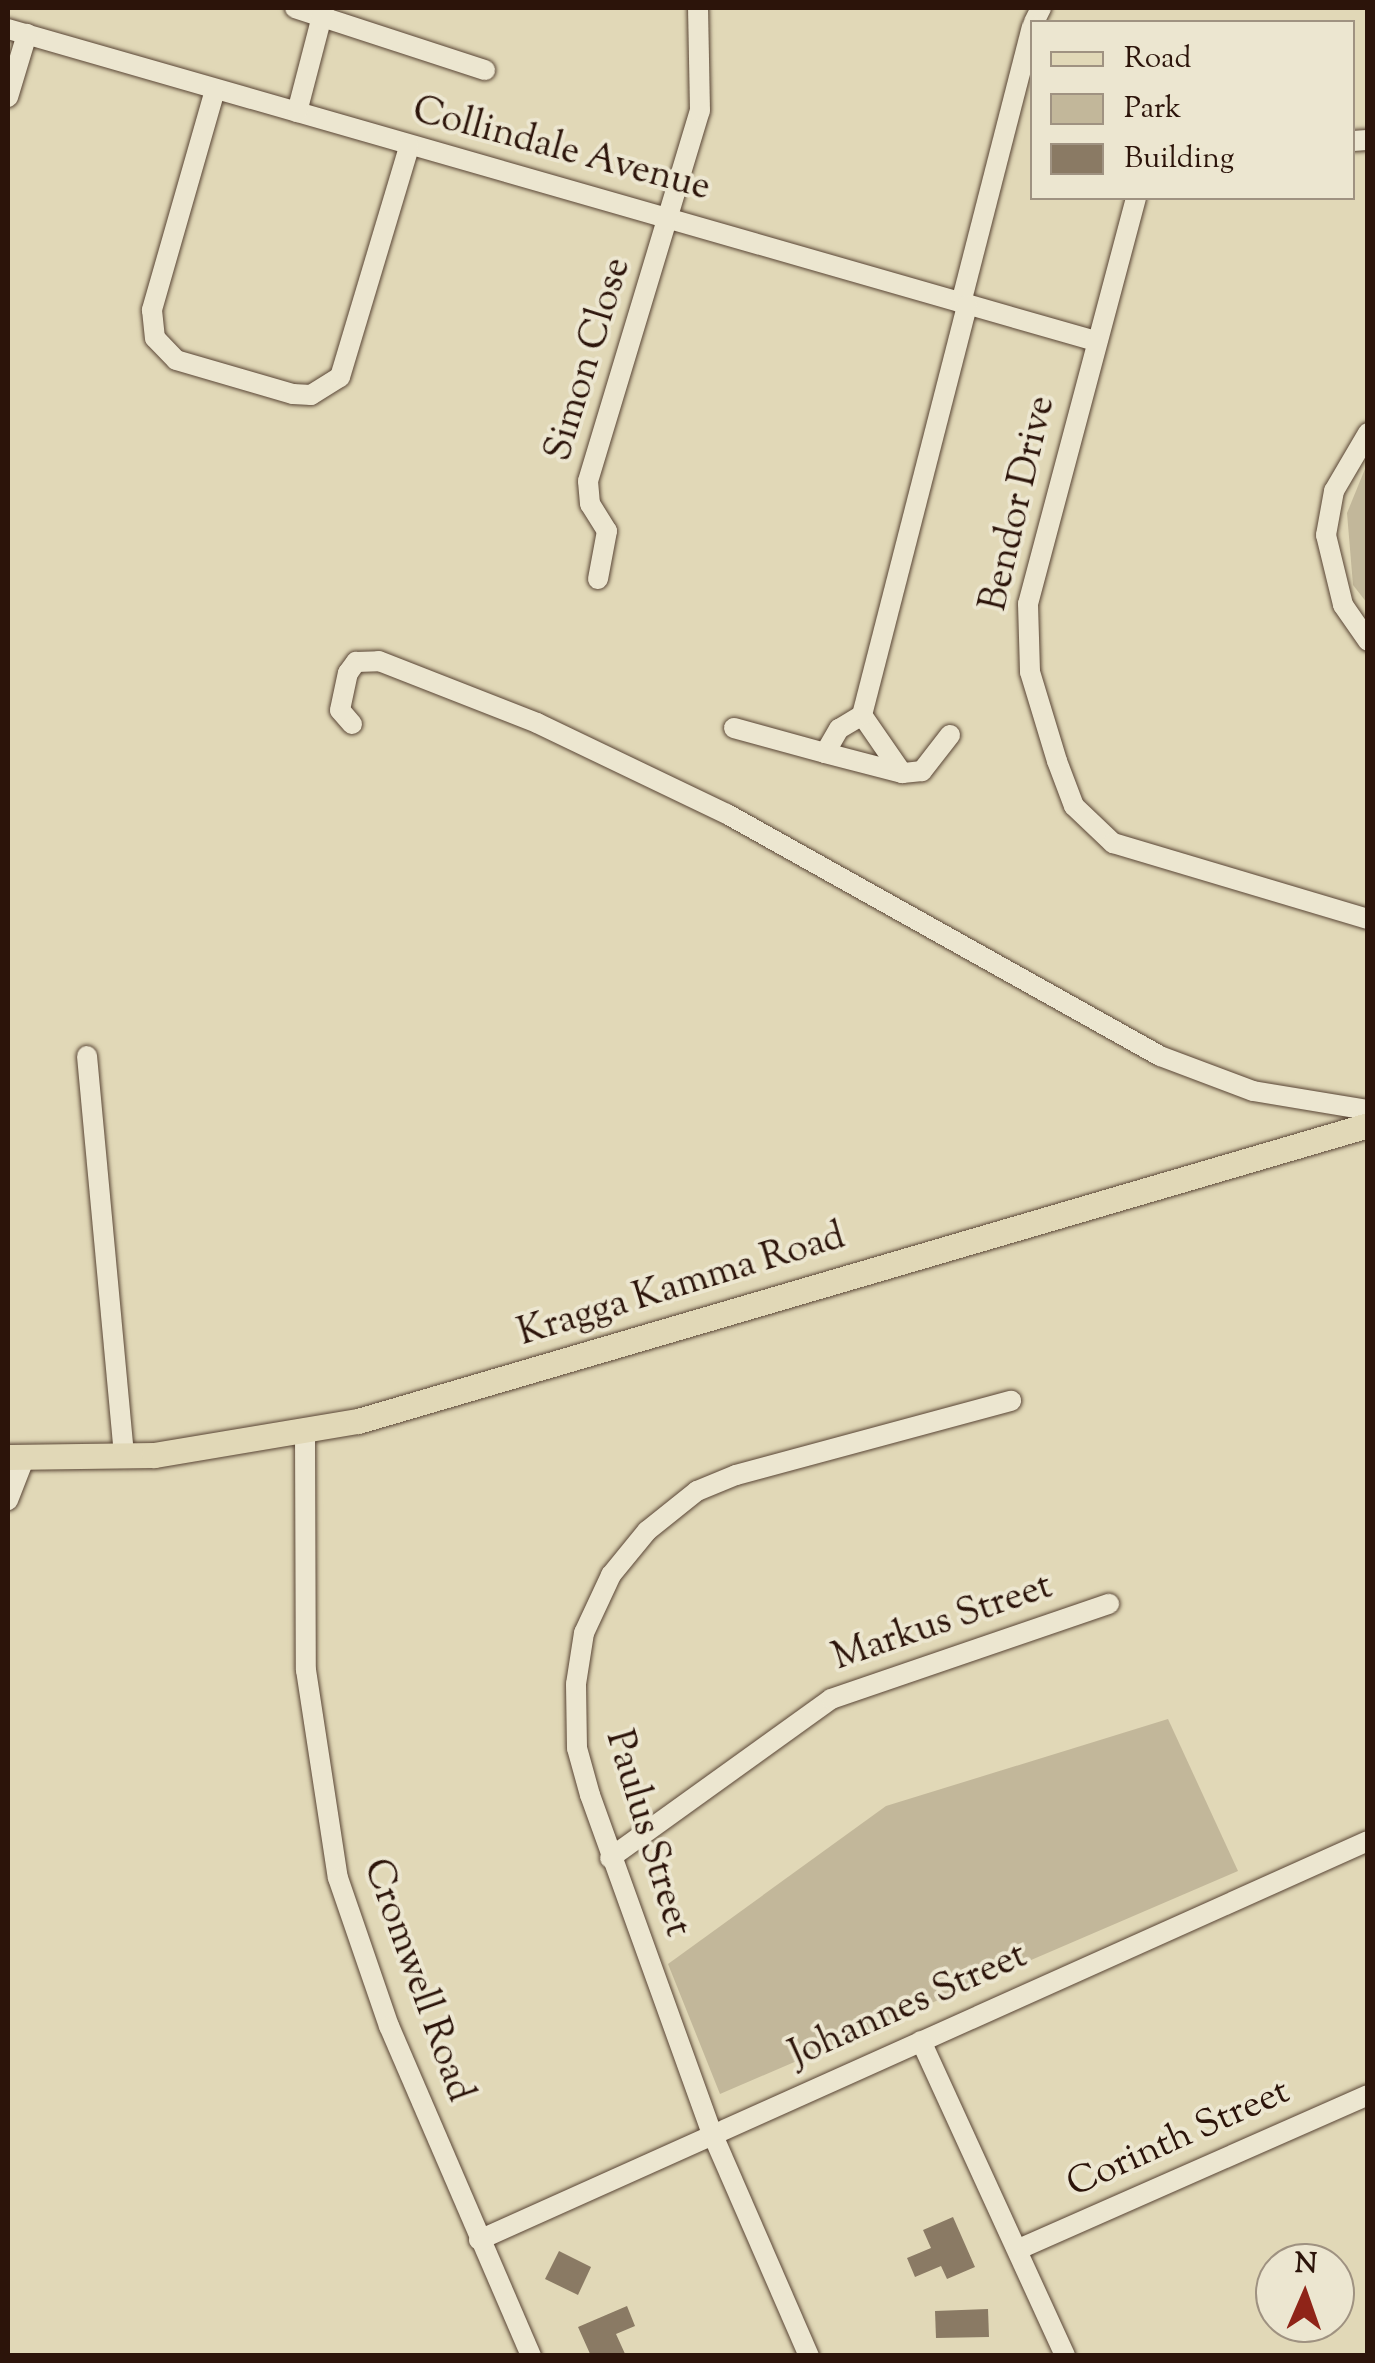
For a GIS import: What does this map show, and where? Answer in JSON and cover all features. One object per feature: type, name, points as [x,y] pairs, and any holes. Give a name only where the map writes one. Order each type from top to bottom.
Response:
[{"type":"main road","name":"Kragga Kamma Road","points":[[16,1458],[124,1458],[305,1433],[1368,1125]]},
{"type":"street","points":[[295,8],[323,11],[485,70]]},
{"type":"street","name":"Simon Close","points":[[598,579],[607,531],[587,494],[588,481],[700,111],[698,8]]},
{"type":"street","points":[[296,112],[323,11]]},
{"type":"street","points":[[8,97],[17,32]]},
{"type":"street","name":"Collindale Avenue","points":[[17,32],[410,146],[670,216],[1095,341]]},
{"type":"street","points":[[825,753],[840,730],[862,715],[1030,41]]},
{"type":"street","points":[[215,90],[152,310],[155,338],[176,360],[293,394],[311,394],[340,377],[410,146]]},
{"type":"street","name":"Bendor Drive","points":[[1135,200],[1095,341],[1026,625],[1030,672],[1074,806],[1098,833],[1127,850],[1368,919]]},
{"type":"street","points":[[1368,433],[1334,491],[1326,535],[1343,604],[1368,641]]},
{"type":"street","points":[[352,724],[340,702],[348,673],[356,662],[379,661],[537,723],[727,814],[1160,1056],[1252,1091],[1368,1110]]},
{"type":"street","points":[[862,715],[902,772]]},
{"type":"street","points":[[734,728],[902,772],[922,771],[950,735]]},
{"type":"street","points":[[87,1056],[124,1458]]},
{"type":"street","name":"Paulus Street","points":[[809,2356],[711,2131],[610,1858],[577,1748],[576,1684],[584,1633],[604,1590],[647,1531],[697,1492],[736,1474],[1011,1400]]},
{"type":"street","name":"Cromwell Road","points":[[305,1433],[306,1670],[338,1878],[374,1991],[531,2356]]},
{"type":"street","points":[[8,1500],[16,1458]]},
{"type":"street","name":"Markus Street","points":[[610,1858],[831,1698],[1109,1604]]},
{"type":"street","name":"Johannes Street","points":[[479,2240],[711,2131],[921,2042],[1368,1841]]},
{"type":"street","points":[[921,2042],[1065,2356]]},
{"type":"street","name":"Corinth Street","points":[[1018,2249],[1368,2095]]},
{"type":"green space","points":[[1367,464],[1367,603],[1353,585],[1347,513]]},
{"type":"green space","points":[[1168,1719],[1238,1871],[720,2094],[668,1964],[886,1806]]},
{"type":"building","points":[[953,2217],[975,2267],[947,2279],[941,2266],[915,2277],[907,2258],[931,2248],[923,2230]]},
{"type":"building","points":[[559,2251],[591,2267],[578,2295],[545,2279]]},
{"type":"building","points":[[627,2306],[635,2326],[616,2334],[626,2356],[591,2356],[578,2327]]},
{"type":"building","points":[[988,2309],[989,2337],[936,2338],[935,2311]]}]
